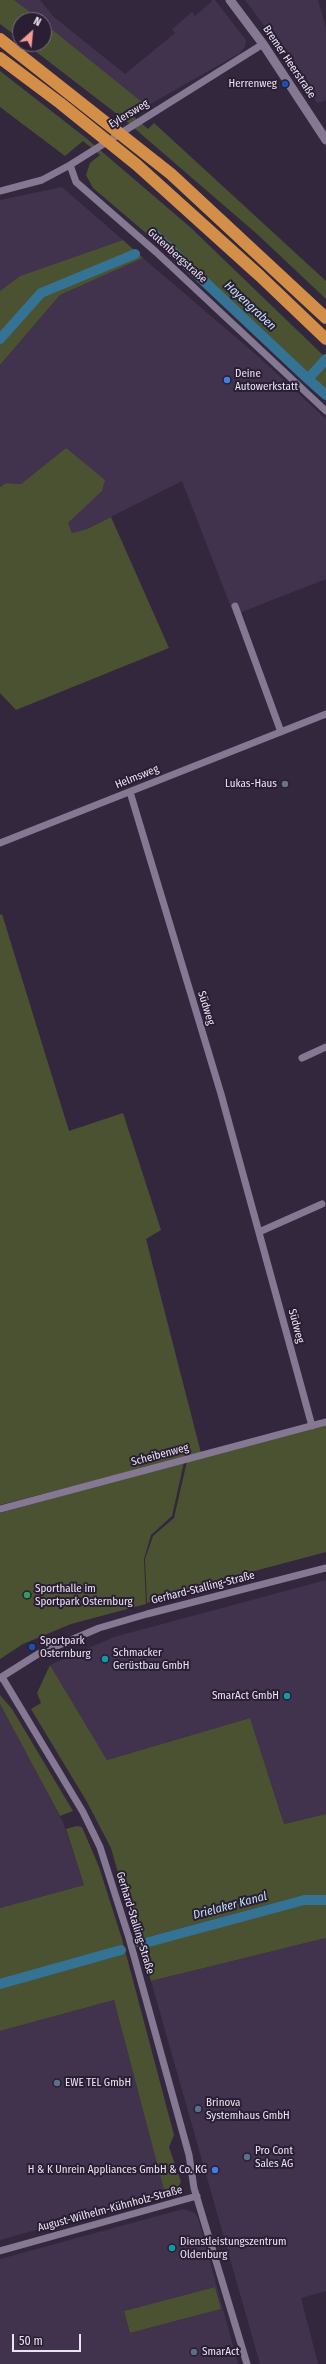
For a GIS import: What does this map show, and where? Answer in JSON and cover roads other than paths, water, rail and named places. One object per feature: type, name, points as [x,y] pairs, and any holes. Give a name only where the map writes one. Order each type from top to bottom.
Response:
[{"type":"highway","points":[[0,38],[144,152],[213,212],[326,318]]},
{"type":"highway","points":[[0,58],[137,165],[254,271],[326,339]]},
{"type":"street","name":"Bremer Heerstraße","points":[[230,0],[263,44],[326,140]]},
{"type":"street","name":"Eylersweg","points":[[0,191],[42,180],[70,165],[263,44]]},
{"type":"street","name":"Gutenbergstraße","points":[[70,165],[76,182],[151,247],[326,411]]},
{"type":"street","points":[[235,606],[281,732]]},
{"type":"street","name":"Helmsweg","points":[[0,843],[326,714]]},
{"type":"street","name":"Südweg","points":[[130,792],[221,1094],[312,1426]]},
{"type":"street","points":[[302,1058],[326,1047]]},
{"type":"street","points":[[259,1232],[322,1204]]},
{"type":"street","name":"Scheibenweg","points":[[0,1509],[326,1422]]},
{"type":"street","name":"Gerhard-Stalling-Straße","points":[[197,2196],[189,2154],[129,1938],[100,1847],[83,1812],[1,1677],[38,1654],[100,1628],[146,1614],[326,1568]]},
{"type":"street","name":"August-Wilhelm-Kühnholz-Straße","points":[[0,2252],[197,2196],[247,2364]]},
{"type":"waterway","name":"Hayengraben","points":[[155,235],[308,379],[326,359]]},
{"type":"waterway","name":"Hayengraben","points":[[0,339],[41,293],[135,254]]},
{"type":"waterway","points":[[308,379],[326,395]]},
{"type":"waterway","name":"Drielaker Kanal","points":[[141,1944],[304,1900],[326,1900]]},
{"type":"waterway","name":"Drielaker Kanal","points":[[0,1984],[121,1950]]},
{"type":"place","name":"Herrenweg","points":[[285,84]]},
{"type":"place","name":"Deine Autowerkstatt","points":[[227,380]]},
{"type":"place","name":"Lukas-Haus","points":[[285,784]]},
{"type":"place","name":"Sporthalle im Sportpark Osternburg","points":[[27,1595]]},
{"type":"place","name":"Sportpark Osternburg","points":[[32,1647]]},
{"type":"place","name":"Schmacker Gerüstbau GmbH","points":[[105,1659]]},
{"type":"place","name":"SmarAct GmbH","points":[[287,1696]]},
{"type":"place","name":"EWE TEL GmbH","points":[[57,2083]]},
{"type":"place","name":"Brinova Systemhaus GmbH","points":[[198,2109]]},
{"type":"place","name":"Pro Cont Sales AG","points":[[247,2157]]},
{"type":"place","name":"H & K Unrein Appliances GmbH & Co. KG","points":[[215,2170]]},
{"type":"place","name":"Dienstleistungszentrum Oldenburg","points":[[172,2248]]},
{"type":"place","name":"SmarAct","points":[[194,2352]]}]
